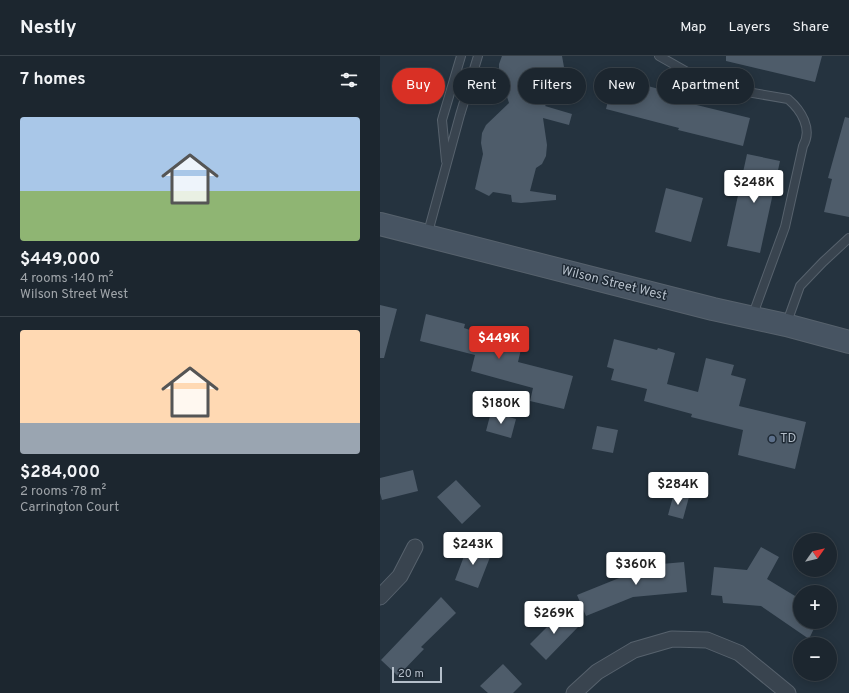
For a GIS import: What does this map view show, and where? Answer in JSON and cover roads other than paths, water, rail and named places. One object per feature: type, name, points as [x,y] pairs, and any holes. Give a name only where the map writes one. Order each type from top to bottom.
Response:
[{"type":"main road","name":"Wilson Street West","points":[[380,224],[849,342]]},
{"type":"street","points":[[380,597],[400,576],[415,547]]},
{"type":"street","points":[[574,693],[597,672],[634,650],[672,639],[707,640],[740,654],[788,693]]},
{"type":"lane","points":[[446,166],[442,120],[461,56]]},
{"type":"lane","points":[[427,236],[478,56]]},
{"type":"lane","points":[[659,56],[712,86],[788,99],[794,104],[806,123],[806,141],[803,146],[785,227],[751,318]]},
{"type":"lane","points":[[786,325],[800,286],[849,238]]},
{"type":"place","name":"TD","points":[[772,439]]}]
